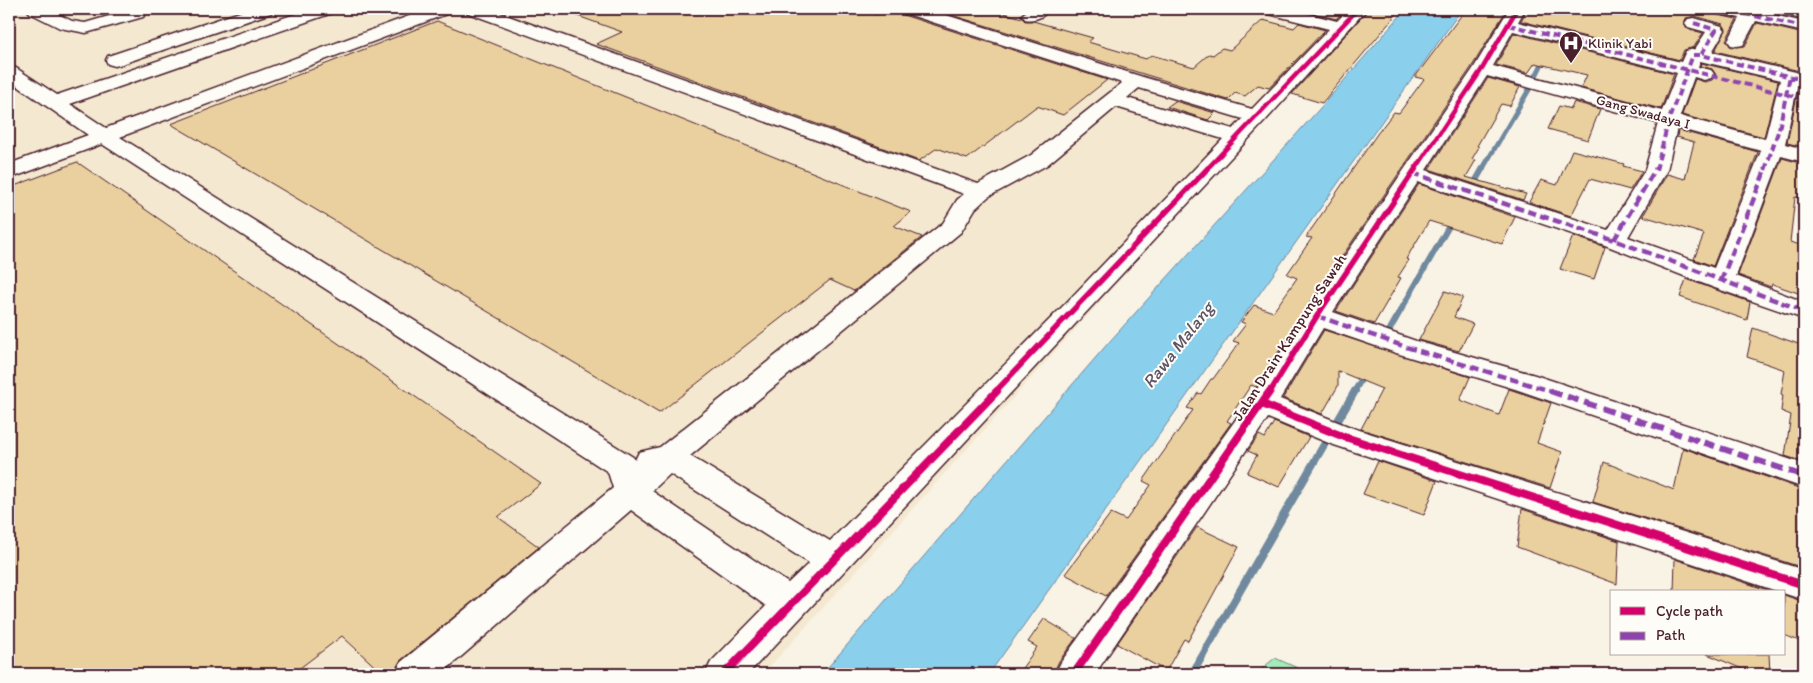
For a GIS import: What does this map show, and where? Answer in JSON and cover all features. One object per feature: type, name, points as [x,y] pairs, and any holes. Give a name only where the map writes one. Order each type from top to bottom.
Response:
[{"type":"street","points":[[36,9],[60,23],[78,28],[86,28],[138,10]]},
{"type":"street","points":[[220,9],[239,18]]},
{"type":"street","points":[[115,60],[265,9]]},
{"type":"street","points":[[54,103],[326,9]]},
{"type":"street","points":[[9,172],[443,9]]},
{"type":"street","points":[[474,9],[980,192]]},
{"type":"street","points":[[910,9],[1136,81],[1258,116]]},
{"type":"street","points":[[1271,9],[1349,19]]},
{"type":"street","points":[[1306,9],[1349,19]]},
{"type":"street","points":[[1723,9],[1751,12],[1804,27]]},
{"type":"street","points":[[1737,41],[1751,12]]},
{"type":"street","points":[[1513,17],[1549,34],[1567,39],[1694,60],[1797,87],[1721,281]]},
{"type":"street","name":"Jalan Drain Kampung Sawah","points":[[1074,674],[1262,404],[1317,316],[1482,69],[1513,17]]},
{"type":"street","points":[[724,674],[1349,19]]},
{"type":"street","points":[[1614,240],[1656,170],[1669,119],[1694,60],[1716,30],[1694,23]]},
{"type":"street","name":"Gang Swadaya I","points":[[1482,69],[1804,156]]},
{"type":"street","points":[[9,72],[626,479],[790,604]]},
{"type":"street","points":[[414,674],[626,479],[668,457],[952,226],[965,205],[980,192],[1039,160],[1136,81]]},
{"type":"street","points":[[1112,100],[1238,137]]},
{"type":"street","points":[[1412,173],[1614,240],[1804,311]]},
{"type":"street","points":[[1317,316],[1406,347],[1526,382],[1804,476]]},
{"type":"street","points":[[1262,404],[1342,436],[1804,585]]},
{"type":"street","points":[[668,457],[834,560]]},
{"type":"shaded area","points":[[9,9],[1365,9],[763,674],[9,674]]},
{"type":"green space","points":[[1275,658],[1311,674],[1255,674]]},
{"type":"water","name":"Rawa Malang","points":[[1406,9],[1462,9],[989,674],[822,674],[1110,341],[1321,107]]},
{"type":"building","points":[[564,9],[858,9],[877,15],[878,9],[900,9],[903,15],[1107,80],[1063,115],[1037,106],[967,159],[937,148],[919,161],[596,44],[622,32],[564,11]]},
{"type":"building","points":[[932,9],[990,9],[1022,18],[1025,21],[1033,21],[1093,38],[1088,42],[1146,59],[1151,55],[1194,67],[1209,54],[1213,55],[1222,48],[1230,50],[1263,20],[1294,28],[1299,23],[1325,30],[1269,88],[1258,85],[1245,96],[1235,93],[1228,100]]},
{"type":"building","points":[[1317,9],[1346,9],[1336,19],[1313,13]]},
{"type":"building","points":[[1369,9],[1401,9],[1322,103],[1292,94]]},
{"type":"building","points":[[1466,9],[1507,9],[1471,68],[1306,309],[1256,387],[1251,385],[1227,421],[1231,423],[1106,596],[1065,574],[1111,513],[1126,520],[1151,485],[1143,481],[1193,410],[1187,408],[1198,393],[1201,394],[1211,379],[1213,379],[1239,343],[1233,341],[1246,324],[1241,322],[1254,305],[1273,312],[1297,278],[1287,274],[1312,238],[1306,237],[1377,134],[1394,112],[1399,113],[1424,79],[1415,77]]},
{"type":"building","points":[[1527,9],[1713,9],[1717,15],[1737,19],[1726,40],[1731,47],[1745,46],[1757,23],[1804,34],[1804,72],[1715,51],[1726,29],[1723,24],[1695,16],[1686,18],[1684,24],[1688,29],[1703,33],[1694,47],[1684,50],[1680,60],[1521,21]]},
{"type":"building","points":[[1763,9],[1804,9],[1804,20],[1762,11]]},
{"type":"building","points":[[437,21],[911,212],[894,226],[922,237],[854,291],[830,280],[659,413],[171,124]]},
{"type":"building","points":[[1514,33],[1674,74],[1661,109],[1581,88],[1587,75],[1535,63],[1528,73],[1496,65]]},
{"type":"building","points":[[1701,63],[1778,81],[1764,137],[1682,115],[1695,79],[1705,82],[1712,80],[1716,75],[1712,69],[1700,66]]},
{"type":"building","points":[[1488,78],[1520,87],[1510,106],[1501,104],[1477,146],[1479,147],[1472,159],[1476,160],[1466,177],[1526,194],[1523,200],[1429,169]]},
{"type":"building","points":[[1799,86],[1804,88],[1804,147],[1787,143]]},
{"type":"building","points":[[1175,101],[1215,113],[1208,120],[1167,107]]},
{"type":"building","points":[[1574,102],[1600,109],[1588,140],[1548,129],[1559,106],[1571,109]]},
{"type":"building","points":[[1678,130],[1758,152],[1713,266],[1694,259],[1704,234],[1643,216],[1667,174],[1685,179],[1694,142],[1677,137]]},
{"type":"building","points":[[1572,150],[1624,164],[1623,166],[1642,171],[1630,190],[1590,179],[1571,216],[1529,202],[1541,180],[1557,185]]},
{"type":"building","points":[[1782,158],[1804,164],[1804,199],[1795,197],[1790,242],[1804,246],[1804,295],[1772,284],[1771,287],[1738,275]]},
{"type":"building","points":[[77,162],[541,484],[498,517],[539,547],[400,661],[393,674],[383,674],[342,636],[292,674],[9,674],[9,188]]},
{"type":"building","points":[[1419,184],[1515,217],[1502,244],[1429,221],[1406,259],[1409,260],[1398,277],[1401,278],[1374,324],[1336,311]]},
{"type":"building","points":[[1573,236],[1605,247],[1594,279],[1560,269]]},
{"type":"building","points":[[1686,279],[1750,302],[1747,320],[1680,297]]},
{"type":"building","points":[[1445,291],[1463,297],[1454,317],[1473,324],[1459,351],[1419,340]]},
{"type":"building","points":[[1753,328],[1804,346],[1804,462],[1785,456],[1791,415],[1781,411],[1783,395],[1781,394],[1785,370],[1747,357]]},
{"type":"building","points":[[1324,330],[1470,377],[1460,400],[1499,415],[1509,389],[1551,403],[1537,443],[1562,452],[1550,488],[1361,429],[1382,389],[1338,371],[1338,386],[1322,414],[1283,398]]},
{"type":"building","points":[[1274,422],[1309,437],[1279,487],[1247,473],[1257,455],[1248,451],[1259,435],[1265,438]]},
{"type":"building","points":[[1683,448],[1804,490],[1804,568],[1593,502],[1604,462],[1674,490]]},
{"type":"building","points":[[1378,461],[1437,481],[1424,515],[1363,494]]},
{"type":"building","points":[[1522,509],[1619,541],[1617,584],[1517,547]]},
{"type":"building","points":[[1197,527],[1239,547],[1188,641],[1184,639],[1166,671],[1117,644]]},
{"type":"building","points":[[1675,559],[1767,590],[1674,590]]},
{"type":"building","points":[[1786,596],[1804,602],[1804,643],[1786,636]]},
{"type":"building","points":[[1044,619],[1076,638],[1059,661],[1053,674],[1018,674],[1037,647],[1028,642]]},
{"type":"building","points":[[1712,656],[1769,656],[1770,674],[1754,674]]},
{"type":"waterway","points":[[1482,170],[1530,88],[1569,9]]},
{"type":"waterway","points":[[1460,208],[1483,168]]},
{"type":"waterway","points":[[1385,338],[1453,219]]},
{"type":"waterway","points":[[1354,392],[1365,373]]},
{"type":"waterway","points":[[1192,674],[1355,391]]},
{"type":"marked path","points":[[1723,9],[1804,27]]},
{"type":"marked path","points":[[1694,23],[1716,30],[1701,55]]},
{"type":"marked path","points":[[1509,25],[1804,99]]},
{"type":"marked path","points":[[1614,240],[1656,170],[1669,119],[1693,55],[1701,55],[1804,80]]},
{"type":"marked path","points":[[1721,281],[1771,155],[1779,129],[1790,76]]},
{"type":"marked path","points":[[1412,173],[1614,240],[1804,311]]},
{"type":"marked path","points":[[1317,316],[1406,347],[1525,382],[1804,476]]},
{"type":"cycle path","points":[[724,674],[1075,309],[1358,9]]},
{"type":"cycle path","points":[[1074,674],[1262,404],[1317,316],[1482,69],[1517,9]]},
{"type":"cycle path","points":[[1262,404],[1342,436],[1804,585]]},
{"type":"place","name":"Klinik Yabi","points":[[1571,64]]}]
